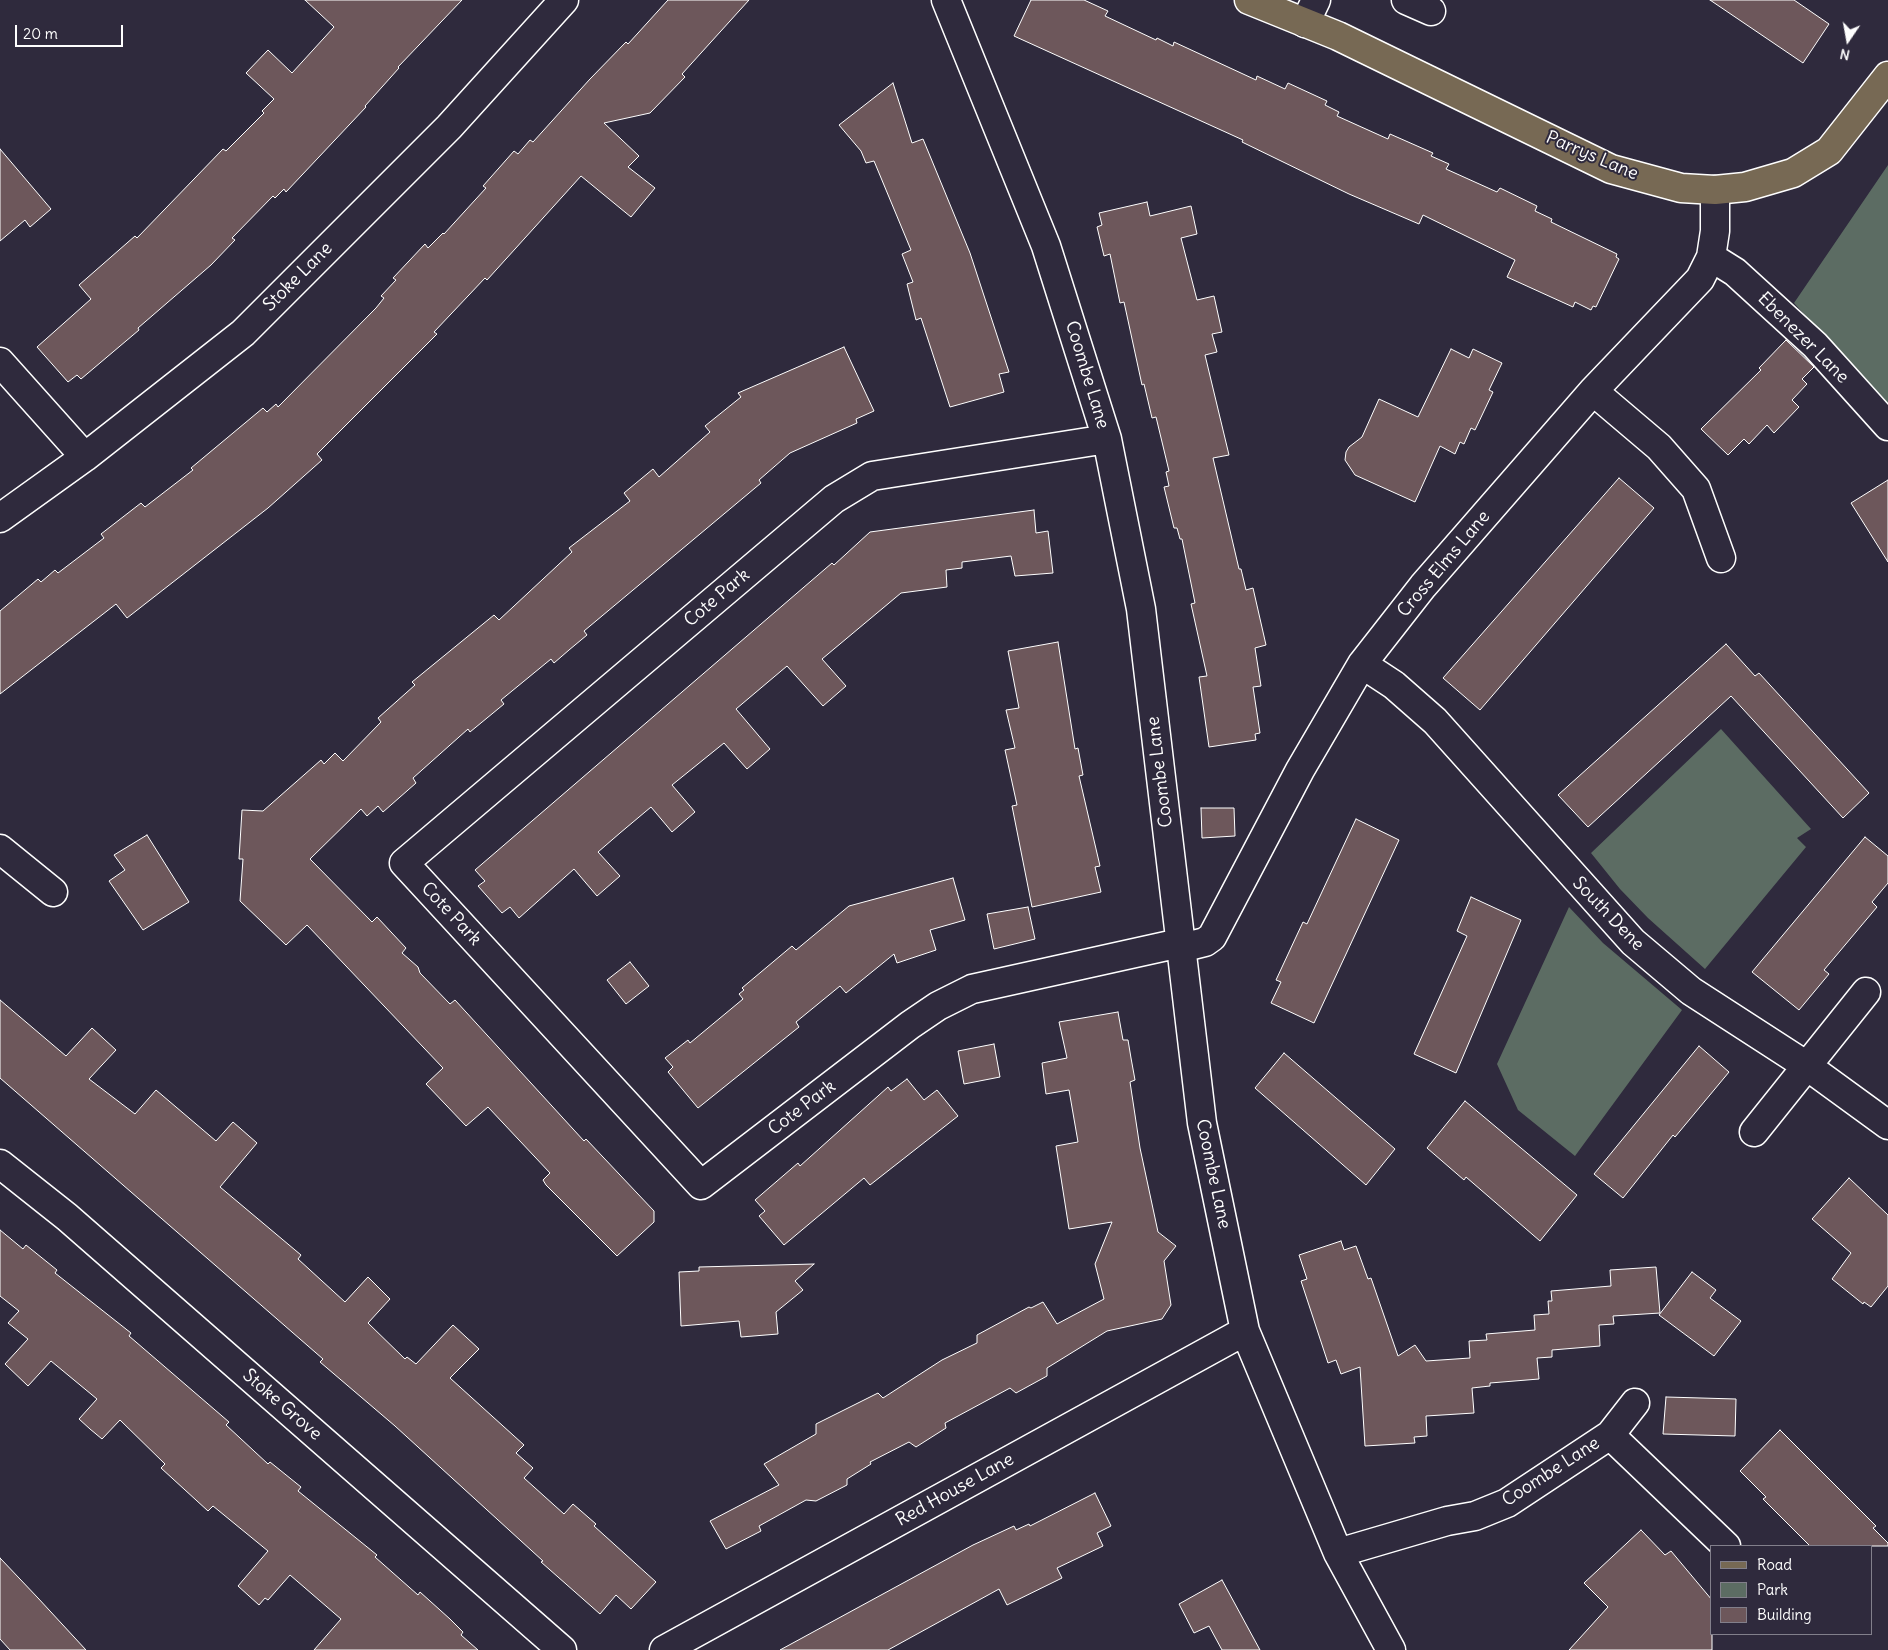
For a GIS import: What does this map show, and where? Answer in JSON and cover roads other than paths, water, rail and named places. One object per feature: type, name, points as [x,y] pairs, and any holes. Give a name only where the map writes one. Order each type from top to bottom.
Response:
[{"type":"main road","name":"Parrys Lane","points":[[1249,0],[1310,11],[1338,36],[1611,168],[1651,181],[1681,188],[1715,190],[1745,187],[1793,173],[1829,151],[1888,76]]},
{"type":"street","name":"Stoke Lane","points":[[0,518],[85,457],[243,333],[449,126],[564,0]]},
{"type":"street","name":"Coombe Lane","points":[[946,0],[1046,246],[1107,439],[1141,610],[1202,1123],[1246,1331],[1338,1552],[1391,1650]]},
{"type":"street","points":[[1406,0],[1431,11]]},
{"type":"street","name":"Cross Elms Lane","points":[[1180,946],[1205,942],[1212,937],[1300,770],[1362,664],[1423,586],[1593,391],[1700,279],[1711,257],[1715,231],[1715,190]]},
{"type":"street","name":"Ebenezer Lane","points":[[1711,257],[1735,272],[1815,345],[1888,426]]},
{"type":"street","points":[[0,362],[85,457]]},
{"type":"street","points":[[1593,391],[1658,447],[1696,489],[1722,558]]},
{"type":"street","name":"Cote Park","points":[[1107,439],[872,476],[834,498],[404,863],[701,1185],[910,1025],[938,1006],[972,989],[1180,946]]},
{"type":"street","name":"South Dene","points":[[1362,664],[1394,684],[1435,721],[1633,942],[1691,991],[1807,1066],[1888,1125]]},
{"type":"street","points":[[0,849],[53,892]]},
{"type":"street","points":[[1754,1132],[1866,992]]},
{"type":"street","name":"Stoke Grove","points":[[0,1164],[67,1217],[562,1650]]},
{"type":"street","name":"Red House Lane","points":[[664,1650],[1246,1331]]},
{"type":"street","name":"Coombe Lane","points":[[1338,1552],[1447,1521],[1475,1516],[1507,1503],[1610,1435],[1635,1403]]},
{"type":"street","points":[[1610,1435],[1725,1545]]}]
